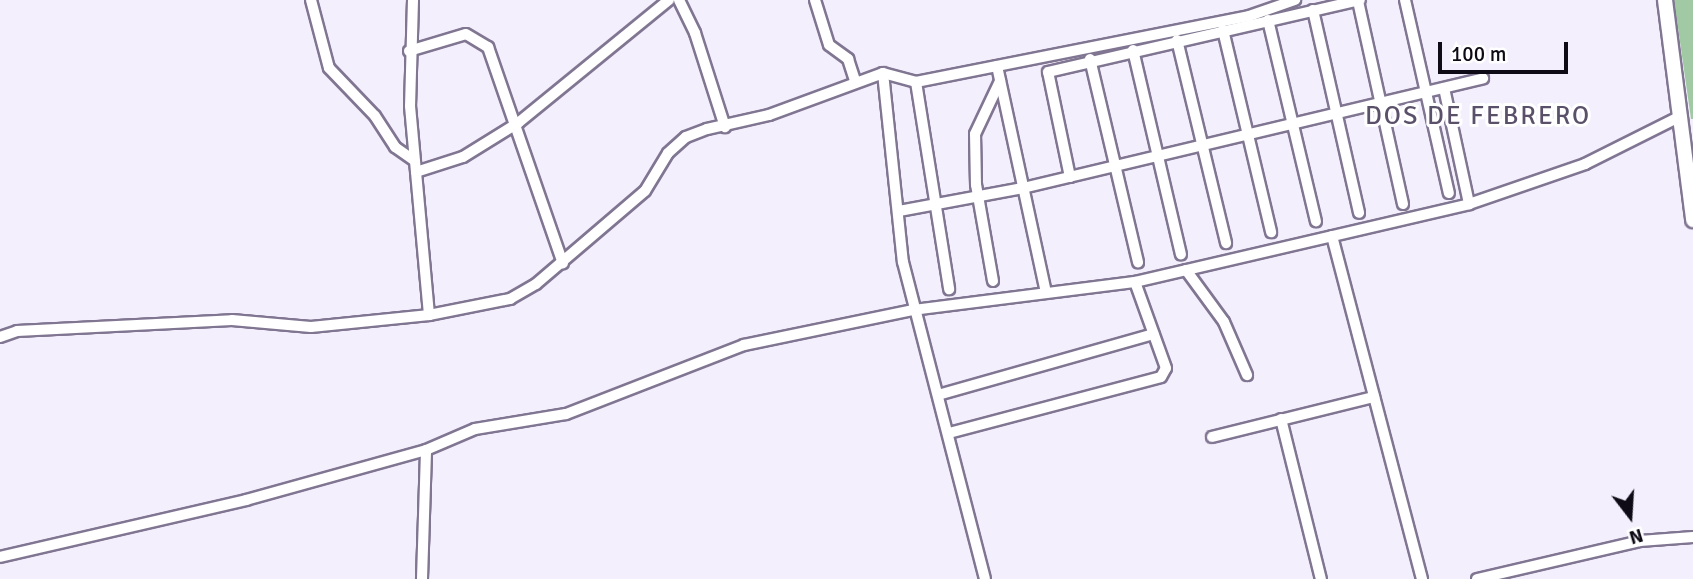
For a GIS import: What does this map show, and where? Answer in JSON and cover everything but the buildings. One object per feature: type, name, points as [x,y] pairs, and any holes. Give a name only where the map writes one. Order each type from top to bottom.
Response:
[{"type":"main road","points":[[1665,0],[1685,125],[1693,220]]},
{"type":"street","points":[[311,0],[330,68],[375,116],[395,146],[415,161]]},
{"type":"street","points":[[413,0],[409,51],[415,161],[429,314]]},
{"type":"street","points":[[416,173],[463,157],[518,123],[669,0]]},
{"type":"street","points":[[679,0],[695,33],[725,127]]},
{"type":"street","points":[[815,0],[829,45],[848,59],[855,80]]},
{"type":"street","points":[[0,337],[17,331],[232,320],[311,327],[429,314],[510,299],[563,263],[645,191],[668,153],[686,137],[769,115],[855,80],[883,73],[916,82],[1249,16],[1295,0]]},
{"type":"street","points":[[1070,177],[1048,72],[1090,59],[1359,0],[1404,204]]},
{"type":"street","points":[[1405,0],[1429,91],[1449,193]]},
{"type":"street","points":[[1313,10],[1359,213]]},
{"type":"street","points":[[1268,20],[1316,221]]},
{"type":"street","points":[[1223,30],[1271,232]]},
{"type":"street","points":[[409,51],[466,34],[488,47],[518,123],[563,263]]},
{"type":"street","points":[[1177,40],[1200,146],[1226,243]]},
{"type":"street","points":[[1133,50],[1181,254]]},
{"type":"street","points":[[1090,59],[1138,262]]},
{"type":"street","points":[[997,66],[1046,293]]},
{"type":"street","points":[[883,73],[913,310],[949,433],[985,579]]},
{"type":"street","points":[[899,211],[1023,188],[1483,78]]},
{"type":"street","points":[[993,281],[979,196],[975,134],[1000,81]]},
{"type":"street","points":[[916,82],[949,289]]},
{"type":"street","points":[[1444,88],[1469,204]]},
{"type":"street","points":[[0,557],[246,500],[426,450],[475,429],[566,414],[744,345],[913,310],[1135,282],[1469,204],[1585,164],[1685,125]]},
{"type":"street","points":[[1332,236],[1422,579]]},
{"type":"street","points":[[1186,270],[1224,322],[1247,375]]},
{"type":"street","points":[[949,433],[1161,377],[1166,368],[1135,282]]},
{"type":"street","points":[[938,395],[1154,334]]},
{"type":"street","points":[[1212,437],[1374,397]]},
{"type":"street","points":[[1281,419],[1321,579]]},
{"type":"street","points":[[422,579],[426,450]]},
{"type":"street","points":[[1477,579],[1640,541],[1693,537]]},
{"type":"green space","points":[[1674,0],[1693,0],[1693,119],[1691,119]]},
{"type":"district","name":"DOS DE FEBRERO","points":[[1478,117]]}]
